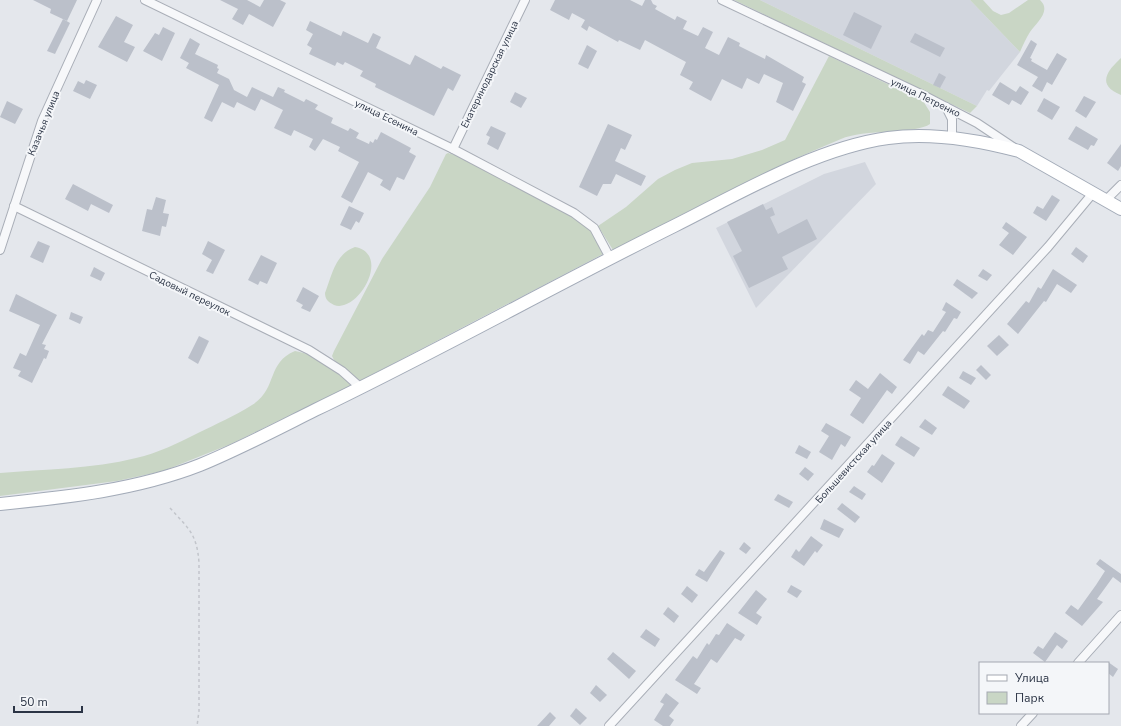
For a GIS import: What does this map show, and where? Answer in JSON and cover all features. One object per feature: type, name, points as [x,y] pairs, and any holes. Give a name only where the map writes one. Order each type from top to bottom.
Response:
[{"type":"main road","points":[[0,504],[108,491],[172,474],[225,454],[361,388],[610,258],[735,196],[827,155],[887,138],[918,136],[986,144],[1019,152]]},
{"type":"main road","name":"улица Петренко","points":[[1019,152],[1121,209]]},
{"type":"street","name":"Казачья улица","points":[[0,250],[29,155],[44,116],[97,0]]},
{"type":"street","name":"улица Есенина","points":[[145,0],[453,149],[585,220],[598,232],[610,258]]},
{"type":"street","name":"Екатеринодарская улица","points":[[453,149],[525,0]]},
{"type":"street","name":"улица Петренко","points":[[722,0],[945,106],[988,130],[1019,152]]},
{"type":"street","points":[[945,106],[952,119],[952,139]]},
{"type":"street","points":[[1106,200],[1121,185]]},
{"type":"street","name":"Большевистская улица","points":[[609,726],[1048,248],[1093,193]]},
{"type":"street","name":"Садовый переулок","points":[[14,206],[309,350],[342,371],[361,388]]},
{"type":"street","points":[[1079,662],[1121,615]]},
{"type":"street","points":[[1021,726],[1032,714]]},
{"type":"path","points":[[170,508],[193,534],[198,546],[200,563],[199,711],[197,726]]},
{"type":"shaded area","points":[[760,0],[970,0],[1020,52],[989,91],[987,90],[977,106]]},
{"type":"shaded area","points":[[865,162],[876,184],[756,308],[716,228],[824,174]]},
{"type":"green space","points":[[734,0],[760,0],[977,106],[970,113]]},
{"type":"green space","points":[[970,0],[983,0],[993,11],[1001,15],[1009,13],[1028,0],[1040,0],[1043,4],[1044,13],[1029,34],[1020,52]]},
{"type":"green space","points":[[829,56],[923,101],[930,112],[930,124],[914,129],[862,134],[841,139],[754,178],[613,250],[598,226],[626,207],[658,179],[692,163],[732,159],[762,150],[785,140]]},
{"type":"green space","points":[[1121,58],[1121,95],[1108,87],[1106,78],[1108,73]]},
{"type":"green space","points":[[448,153],[455,155],[576,219],[587,227],[593,234],[603,254],[360,381],[334,360],[332,356],[382,259],[430,187],[446,154]]},
{"type":"green space","points":[[355,247],[366,252],[371,260],[371,271],[361,292],[353,301],[343,305],[334,305],[327,300],[325,293],[332,272],[343,255],[348,250]]},
{"type":"green space","points":[[295,351],[310,355],[325,363],[350,382],[350,386],[231,444],[163,471],[117,481],[0,496],[0,473],[85,467],[136,458],[168,447],[225,420],[246,409],[260,399],[266,392],[280,362],[286,356]]},
{"type":"building","points":[[33,0],[77,0],[67,21],[50,13],[51,9]]},
{"type":"building","points":[[220,0],[247,0],[260,7],[264,0],[280,0],[286,3],[273,27],[249,14],[243,25],[232,19],[238,9]]},
{"type":"building","points":[[555,0],[630,0],[642,6],[645,0],[651,0],[653,4],[657,6],[655,9],[675,20],[677,16],[687,21],[683,29],[698,36],[703,27],[713,32],[705,48],[719,55],[728,37],[740,43],[739,46],[765,59],[766,55],[804,77],[802,82],[806,84],[793,111],[776,102],[783,83],[764,74],[759,84],[747,78],[742,89],[722,79],[711,101],[689,89],[693,82],[680,75],[686,62],[645,40],[640,50],[619,40],[618,42],[589,26],[587,31],[581,27],[585,20],[572,13],[569,20],[550,10]]},
{"type":"building","points":[[854,12],[882,26],[871,49],[843,35]]},
{"type":"building","points":[[116,16],[133,25],[124,42],[135,47],[127,62],[98,47]]},
{"type":"building","points":[[63,19],[70,23],[55,54],[47,51]]},
{"type":"building","points":[[310,21],[341,36],[343,31],[368,43],[373,33],[381,37],[376,48],[410,65],[415,55],[441,69],[443,66],[461,75],[453,91],[448,88],[434,116],[375,87],[376,84],[360,76],[363,71],[345,62],[343,65],[337,62],[335,66],[309,54],[312,48],[307,45],[313,34],[306,30]]},
{"type":"building","points":[[163,27],[175,33],[162,61],[143,51],[155,33],[159,35]]},
{"type":"building","points":[[915,33],[945,48],[940,57],[910,42]]},
{"type":"building","points":[[190,38],[200,44],[195,54],[218,65],[217,68],[219,69],[217,73],[229,79],[234,90],[247,97],[252,87],[273,97],[278,87],[285,90],[284,92],[304,102],[306,99],[318,105],[315,109],[333,118],[331,123],[348,131],[350,128],[359,133],[356,138],[369,144],[370,141],[373,143],[375,139],[377,140],[381,132],[411,148],[409,152],[416,156],[404,180],[397,177],[390,191],[380,185],[383,180],[368,172],[352,203],[341,197],[359,162],[338,151],[340,147],[323,139],[315,151],[309,147],[313,139],[294,130],[291,136],[274,128],[283,110],[261,99],[255,111],[237,102],[234,108],[222,102],[212,122],[204,118],[219,85],[186,68],[189,63],[180,58]]},
{"type":"building","points":[[1031,40],[1037,44],[1030,58],[1032,59],[1031,61],[1047,70],[1057,53],[1067,59],[1052,85],[1047,82],[1042,92],[1032,86],[1038,77],[1017,65]]},
{"type":"building","points":[[587,45],[597,51],[588,69],[578,64]]},
{"type":"building","points":[[939,73],[946,77],[940,88],[933,85]]},
{"type":"building","points":[[86,80],[97,85],[90,99],[73,91],[78,81],[84,84]]},
{"type":"building","points":[[1000,82],[1016,92],[1020,86],[1029,92],[1021,105],[1012,100],[1009,105],[992,95]]},
{"type":"building","points":[[515,92],[527,98],[521,108],[510,102]]},
{"type":"building","points":[[1084,96],[1096,102],[1086,118],[1075,111]]},
{"type":"building","points":[[1044,98],[1060,107],[1052,120],[1037,111]]},
{"type":"building","points":[[7,101],[23,109],[15,124],[0,117]]},
{"type":"building","points":[[608,124],[632,135],[625,150],[621,148],[615,161],[646,176],[641,186],[616,174],[611,184],[603,184],[597,196],[579,187]]},
{"type":"building","points":[[491,126],[506,133],[498,150],[487,144],[490,137],[486,135]]},
{"type":"building","points":[[1076,126],[1098,139],[1094,146],[1091,145],[1088,150],[1068,139]]},
{"type":"building","points":[[1121,144],[1121,166],[1118,171],[1107,163]]},
{"type":"building","points":[[73,184],[113,205],[109,213],[91,204],[88,211],[65,199]]},
{"type":"building","points":[[1052,195],[1060,200],[1046,221],[1033,213],[1037,206],[1043,209]]},
{"type":"building","points":[[156,197],[166,200],[163,213],[169,214],[166,227],[162,226],[160,236],[142,231],[147,209],[152,210]]},
{"type":"building","points":[[763,204],[766,210],[772,207],[775,215],[770,217],[778,234],[807,219],[817,239],[782,257],[788,269],[749,288],[733,256],[742,251],[727,222]]},
{"type":"building","points":[[349,206],[364,213],[359,223],[356,221],[351,230],[340,225]]},
{"type":"building","points":[[1006,222],[1027,237],[1013,255],[999,245],[1009,233],[1002,228]]},
{"type":"building","points":[[38,241],[50,246],[43,263],[30,257]]},
{"type":"building","points":[[208,241],[225,250],[213,274],[206,271],[212,260],[202,254]]},
{"type":"building","points":[[1076,247],[1088,256],[1083,263],[1071,254]]},
{"type":"building","points":[[261,255],[277,263],[267,284],[260,281],[258,285],[248,280]]},
{"type":"building","points":[[94,267],[105,273],[101,281],[90,276]]},
{"type":"building","points":[[983,269],[992,275],[987,281],[978,276]]},
{"type":"building","points":[[1053,269],[1077,285],[1071,293],[1057,284],[1046,302],[1044,301],[1018,334],[1007,324],[1026,301],[1029,303],[1038,287],[1041,289]]},
{"type":"building","points":[[957,279],[978,293],[972,299],[953,285]]},
{"type":"building","points":[[303,287],[319,296],[310,312],[301,308],[303,305],[296,301]]},
{"type":"building","points":[[16,294],[57,315],[42,344],[46,345],[44,349],[49,351],[32,383],[18,376],[21,371],[13,368],[20,353],[26,356],[40,325],[9,311]]},
{"type":"building","points":[[946,302],[961,312],[957,319],[954,318],[945,332],[943,331],[924,355],[918,351],[910,364],[903,360],[922,334],[924,336],[928,330],[933,332],[946,312],[942,310]]},
{"type":"building","points":[[71,312],[83,317],[80,324],[69,319]]},
{"type":"building","points":[[999,335],[1009,345],[997,356],[987,346]]},
{"type":"building","points":[[199,336],[209,341],[198,364],[188,358]]},
{"type":"building","points":[[981,365],[991,375],[986,380],[976,370]]},
{"type":"building","points":[[963,371],[976,378],[971,385],[959,378]]},
{"type":"building","points":[[880,373],[897,387],[892,394],[887,390],[863,424],[850,415],[861,398],[849,390],[856,380],[868,389]]},
{"type":"building","points":[[948,386],[970,401],[964,409],[942,395]]},
{"type":"building","points":[[925,419],[937,428],[932,435],[919,427]]},
{"type":"building","points":[[826,423],[851,437],[845,447],[841,444],[832,460],[819,452],[829,436],[821,431]]},
{"type":"building","points":[[901,436],[920,448],[914,457],[895,445]]},
{"type":"building","points":[[799,445],[811,452],[807,459],[795,453]]},
{"type":"building","points":[[882,454],[895,463],[882,483],[867,472],[872,465],[874,466]]},
{"type":"building","points":[[805,467],[814,474],[808,481],[799,474]]},
{"type":"building","points":[[854,486],[866,494],[862,500],[849,492]]},
{"type":"building","points":[[778,494],[793,502],[789,508],[774,500]]},
{"type":"building","points":[[842,503],[860,517],[855,523],[837,509]]},
{"type":"building","points":[[824,519],[844,529],[839,538],[820,529]]},
{"type":"building","points":[[811,536],[823,545],[817,553],[815,551],[804,566],[791,557],[796,549],[799,552]]},
{"type":"building","points":[[744,542],[751,548],[746,554],[739,549]]},
{"type":"building","points":[[720,550],[725,553],[707,582],[695,575],[699,569],[704,572]]},
{"type":"building","points":[[1100,559],[1121,574],[1121,583],[1113,577],[1097,599],[1103,602],[1082,626],[1065,613],[1071,605],[1078,610],[1096,585],[1105,571],[1096,564]]},
{"type":"building","points":[[791,585],[802,591],[797,598],[787,592]]},
{"type":"building","points":[[687,586],[698,595],[692,603],[681,594]]},
{"type":"building","points":[[756,590],[767,599],[756,613],[762,617],[757,625],[738,613]]},
{"type":"building","points":[[668,607],[679,616],[674,623],[663,614]]},
{"type":"building","points":[[727,623],[745,635],[741,641],[735,638],[717,663],[711,659],[694,684],[701,688],[697,694],[675,680],[693,656],[697,659],[707,643],[709,645],[716,634],[719,635]]},
{"type":"building","points":[[646,629],[660,639],[655,647],[640,637]]},
{"type":"building","points":[[1055,632],[1068,641],[1062,649],[1057,645],[1045,662],[1033,653],[1038,646],[1043,649]]},
{"type":"building","points":[[613,652],[636,671],[629,679],[607,659]]},
{"type":"building","points":[[1109,663],[1118,669],[1113,677],[1109,674]]},
{"type":"building","points":[[596,685],[607,695],[600,702],[590,693]]},
{"type":"building","points":[[666,693],[679,703],[669,716],[674,720],[670,726],[663,726],[654,720],[664,704],[660,702]]},
{"type":"building","points":[[576,708],[587,718],[580,725],[570,716]]},
{"type":"building","points":[[550,712],[556,718],[549,726],[537,726]]}]
